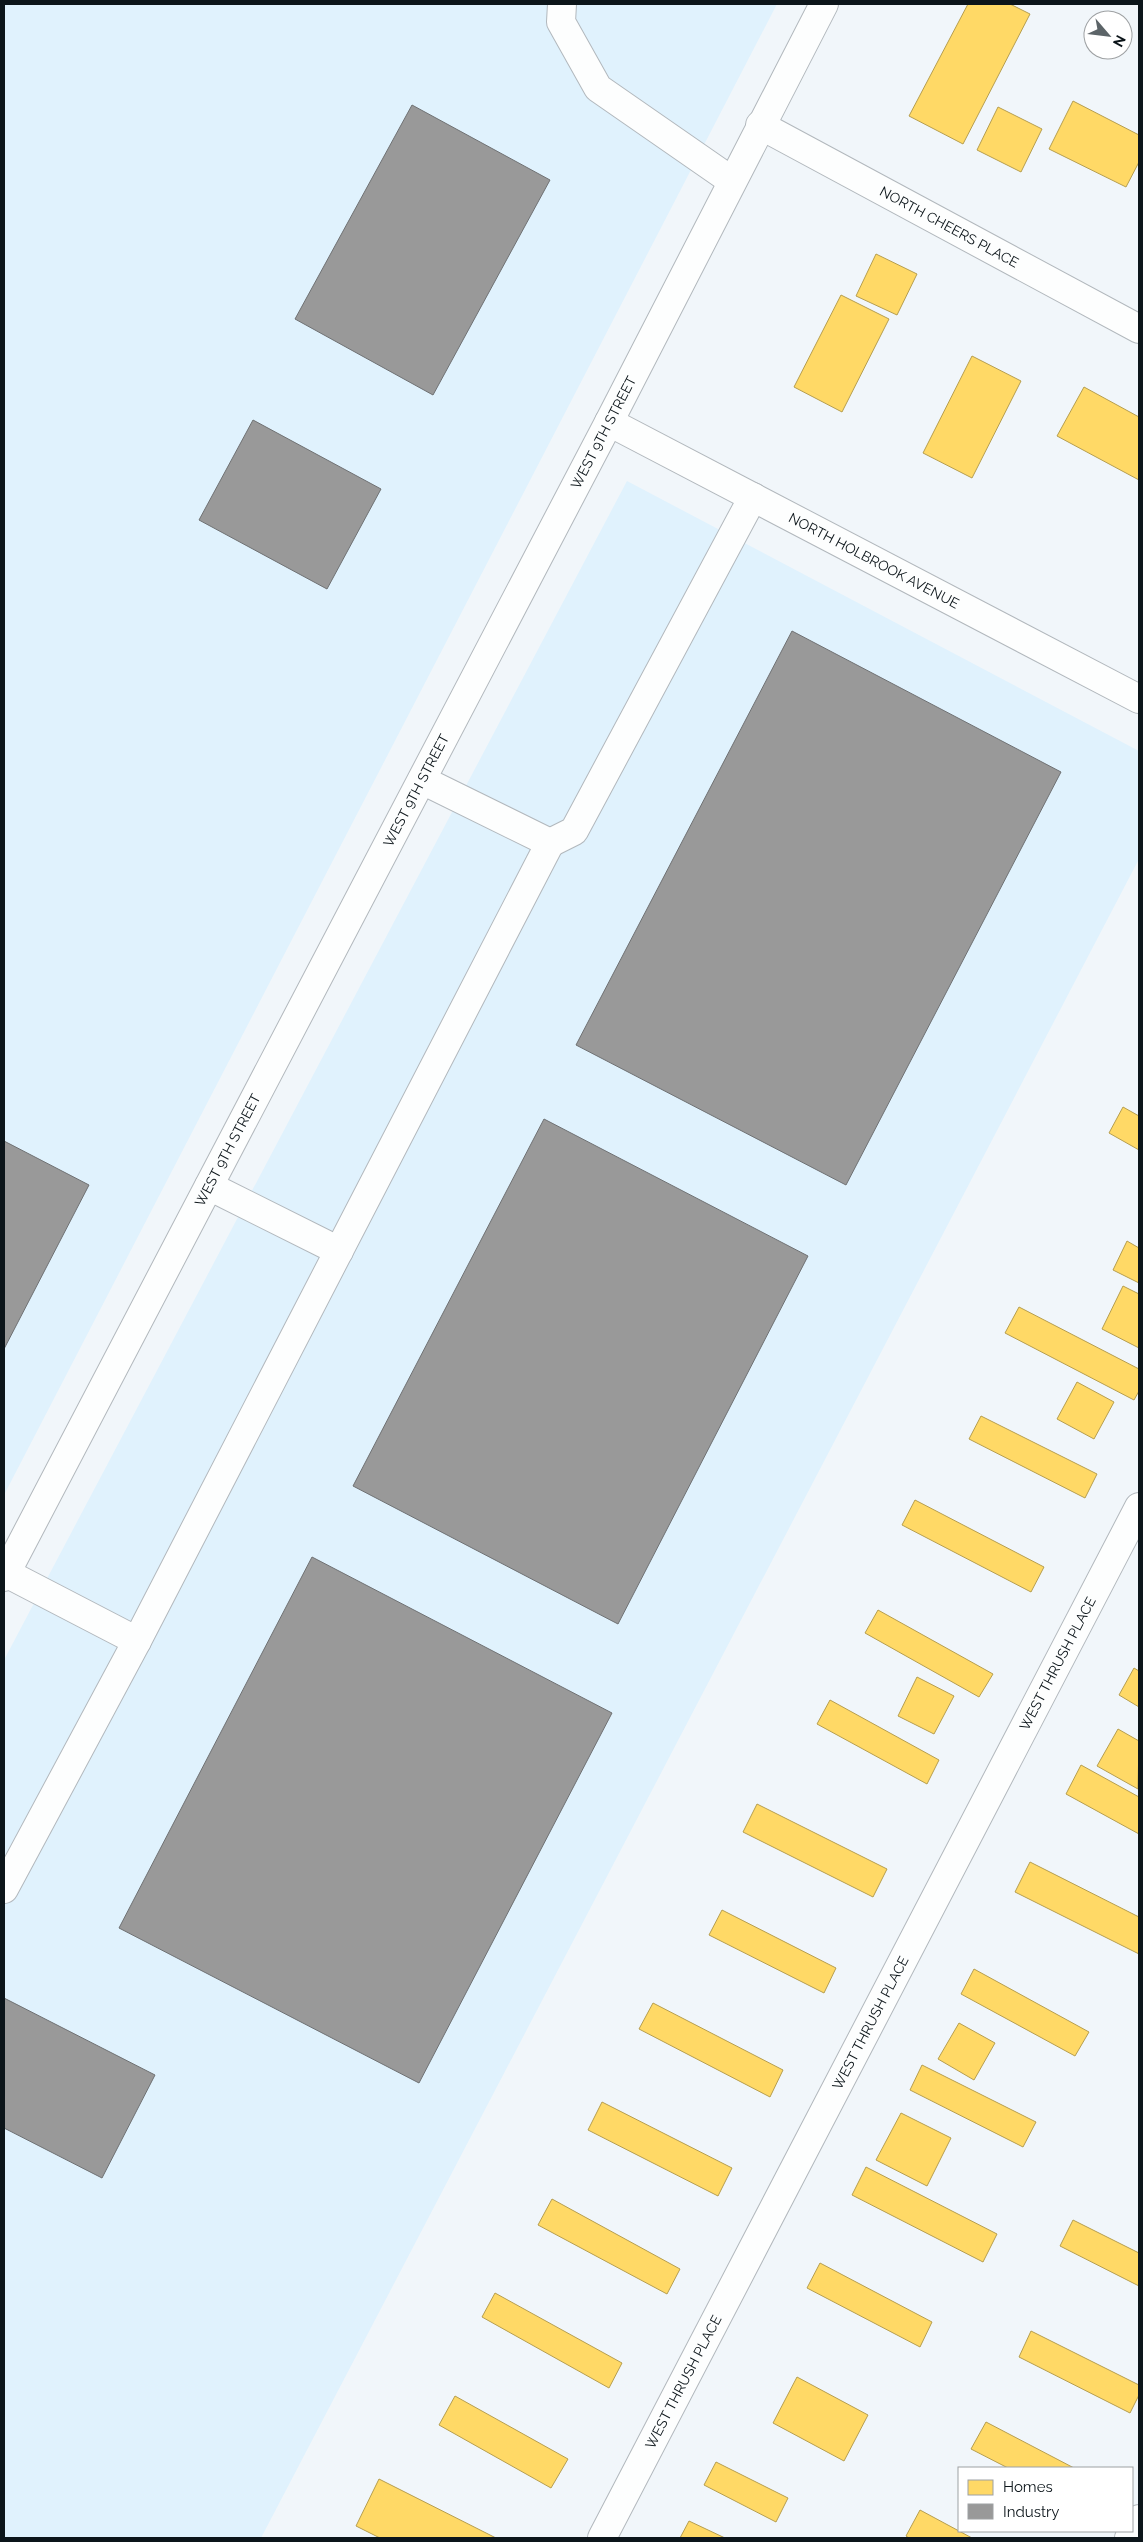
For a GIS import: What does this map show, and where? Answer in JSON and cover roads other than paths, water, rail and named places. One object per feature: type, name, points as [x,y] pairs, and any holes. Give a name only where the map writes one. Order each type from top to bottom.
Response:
[{"type":"street","points":[[562,4],[561,22],[598,88],[732,181]]},
{"type":"street","name":"WEST 9TH STREET","points":[[5,1575],[609,422],[760,125],[824,4]]},
{"type":"street","name":"NORTH CHEERS PLACE","points":[[760,125],[1139,329]]},
{"type":"street","name":"NORTH HOLBROOK AVENUE","points":[[609,422],[1139,699]]},
{"type":"street","points":[[4,1889],[137,1641],[550,843],[574,831],[753,497]]},
{"type":"street","points":[[422,780],[550,843]]},
{"type":"street","points":[[210,1186],[338,1251]]},
{"type":"street","name":"WEST THRUSH PLACE","points":[[602,2538],[1139,1507]]},
{"type":"street","points":[[5,1575],[137,1641]]}]
